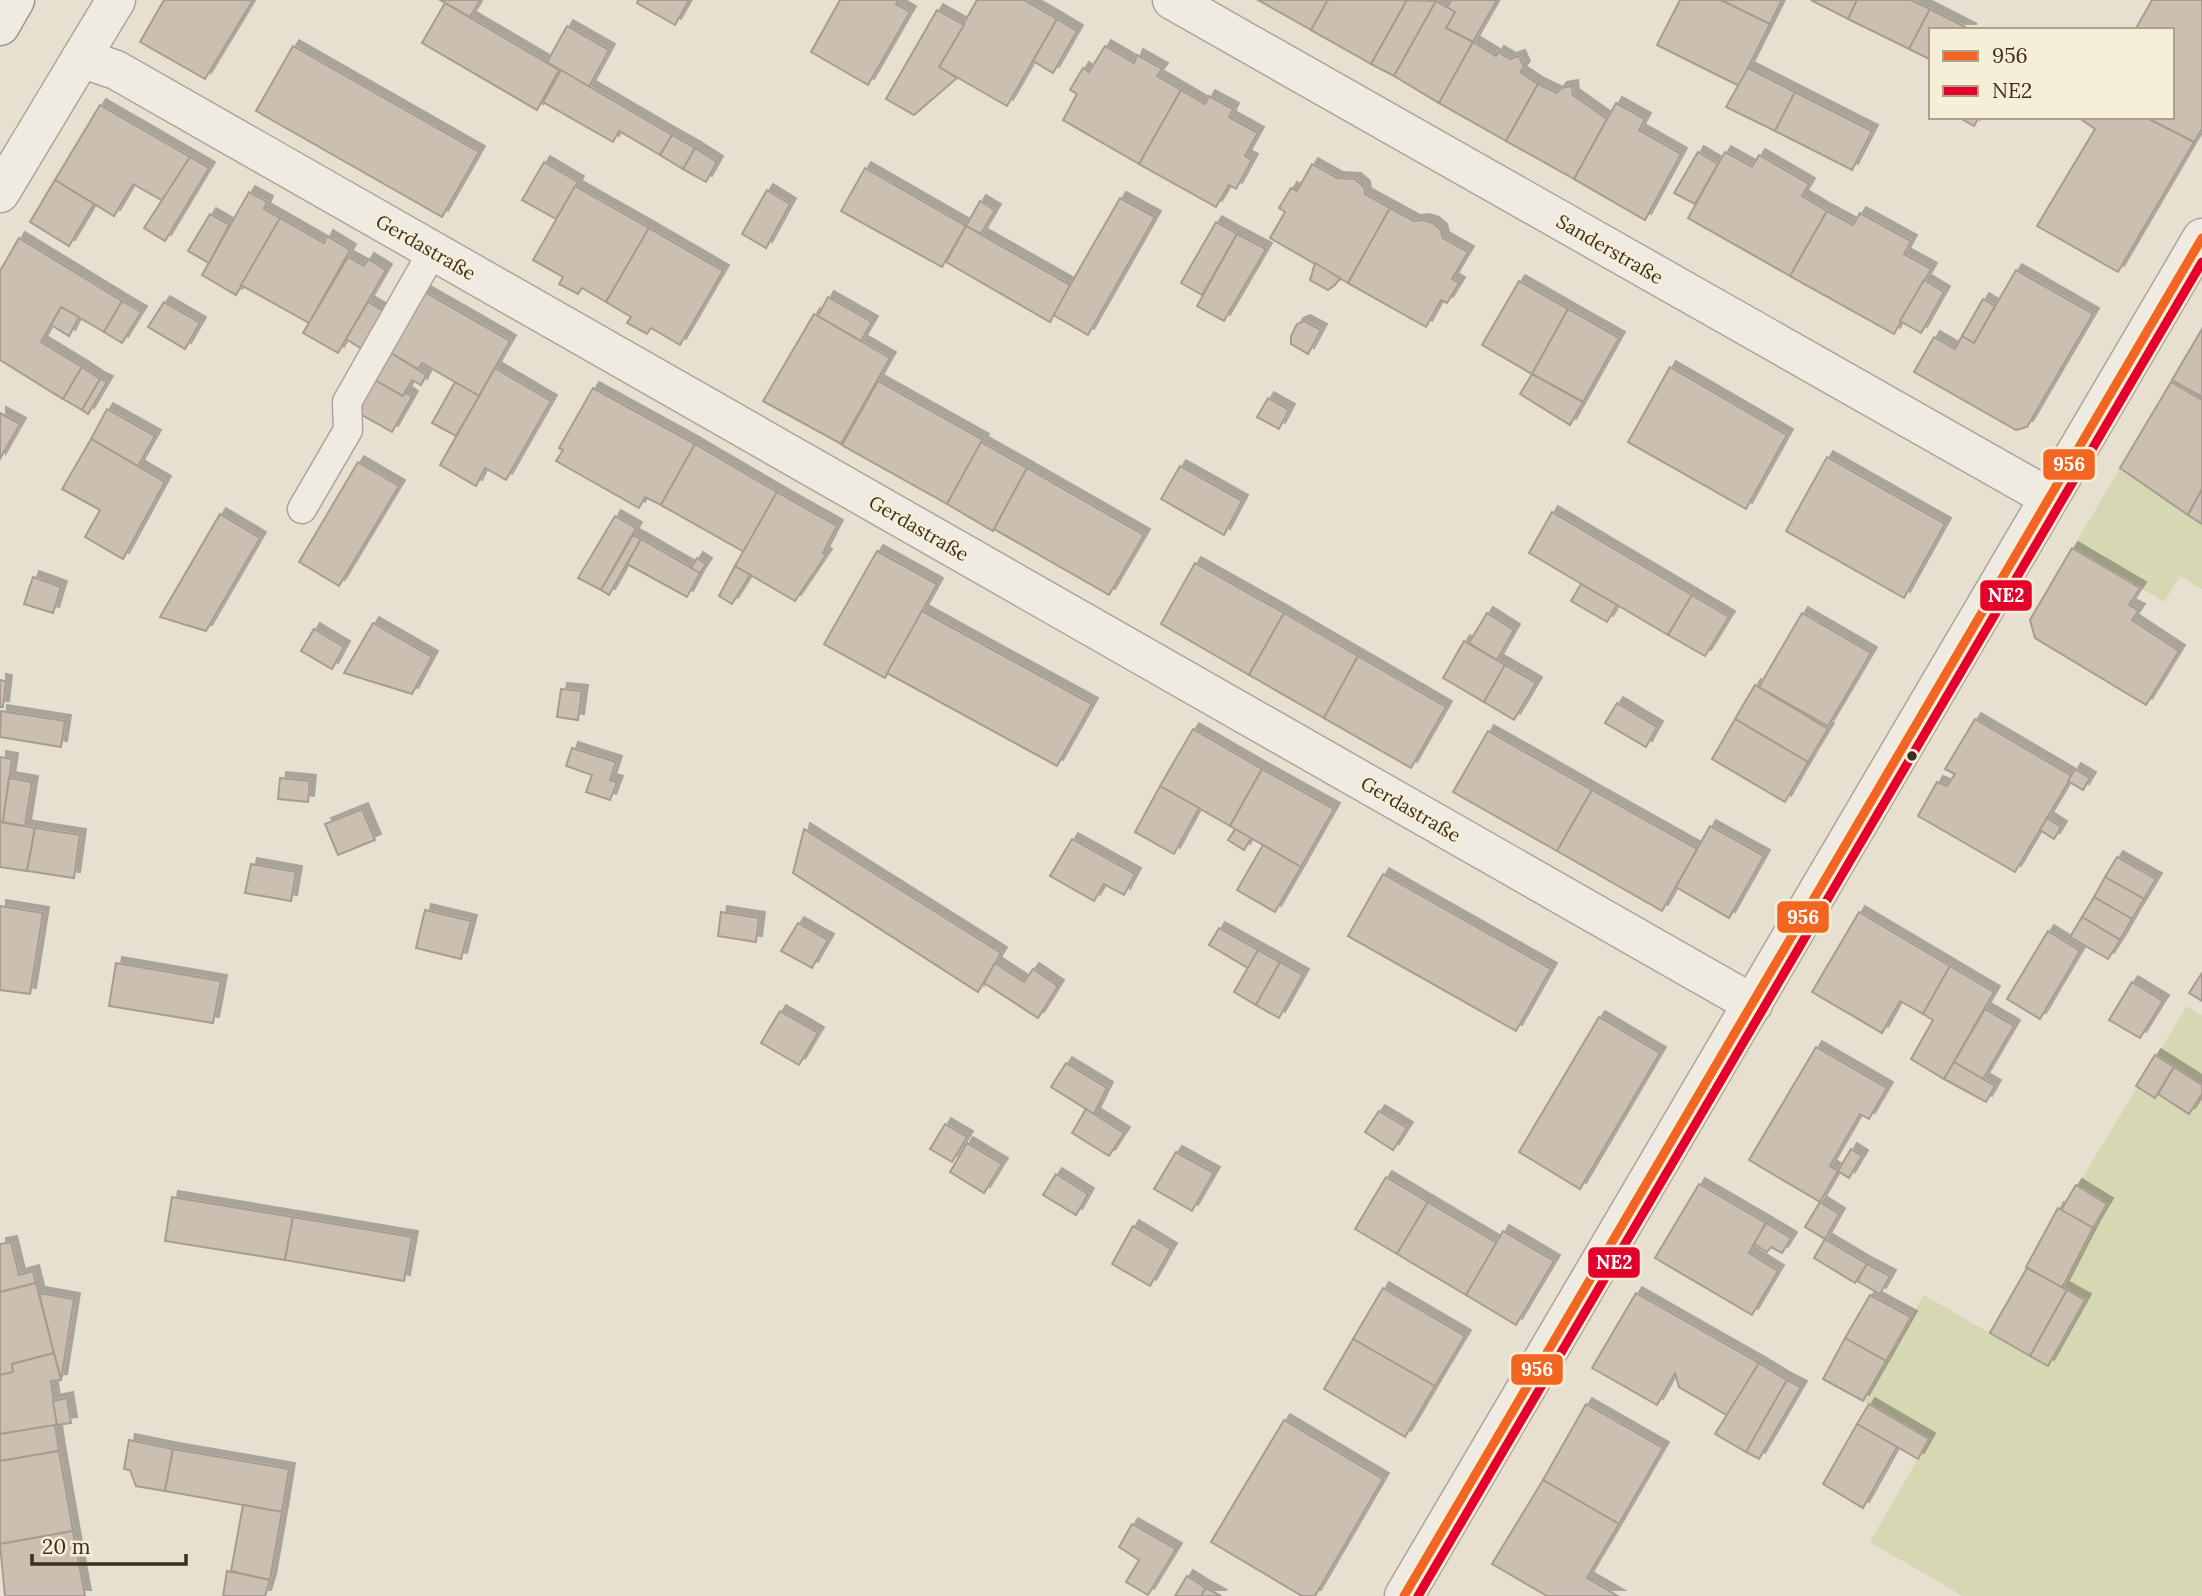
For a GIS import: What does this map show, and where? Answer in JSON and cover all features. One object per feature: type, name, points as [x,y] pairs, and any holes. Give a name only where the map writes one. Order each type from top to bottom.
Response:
[{"type":"street","points":[[0,26],[15,0]]},
{"type":"street","points":[[0,194],[116,0]]},
{"type":"street","name":"Sanderstraße","points":[[1172,0],[2048,498]]},
{"type":"street","name":"Gerdastraße","points":[[81,58],[116,70],[1753,1004]]},
{"type":"street","points":[[1404,1596],[2202,238]]},
{"type":"lane","points":[[302,509],[348,430],[347,402],[433,251]]},
{"type":"green space","points":[[2120,468],[2202,524],[2202,589],[2180,576],[2164,602],[2073,548]]},
{"type":"green space","points":[[2187,1006],[2202,1015],[2202,1596],[1963,1596],[1870,1542],[1929,1439],[1863,1401],[1924,1295],[1988,1332]]},
{"type":"building","points":[[164,0],[253,0],[205,79],[140,42]]},
{"type":"building","points":[[440,0],[480,0],[470,17]]},
{"type":"building","points":[[638,0],[689,0],[675,25],[637,3]]},
{"type":"building","points":[[840,0],[898,0],[896,4],[910,12],[868,85],[811,52]]},
{"type":"building","points":[[977,0],[1024,0],[1057,19],[1007,106],[939,67]]},
{"type":"building","points":[[1258,0],[1328,0],[1311,30]]},
{"type":"building","points":[[1328,0],[1407,0],[1371,64],[1311,30]]},
{"type":"building","points":[[1407,0],[1436,1],[1394,76],[1371,64]]},
{"type":"building","points":[[1451,0],[1497,0],[1473,42],[1446,28],[1455,12],[1447,7]]},
{"type":"building","points":[[1680,0],[1721,0],[1770,24],[1739,86],[1657,45]]},
{"type":"building","points":[[1721,0],[1782,0],[1770,24]]},
{"type":"building","points":[[1811,0],[1857,0],[1848,19]]},
{"type":"building","points":[[1857,0],[1911,0],[1930,9],[1909,49],[1848,19]]},
{"type":"building","points":[[2152,0],[2202,0],[2202,129],[2194,142],[2149,119],[2174,119],[2174,28],[2136,28]]},
{"type":"building","points":[[1436,1],[1455,12],[1446,28],[1473,42],[1439,103],[1394,76]]},
{"type":"building","points":[[445,3],[559,70],[537,110],[422,43]]},
{"type":"building","points":[[1930,9],[1967,28],[1929,28],[1929,59],[1909,49]]},
{"type":"building","points":[[937,10],[964,25],[939,67],[957,78],[914,115],[886,99]]},
{"type":"building","points":[[1057,19],[1077,31],[1053,73],[1033,61]]},
{"type":"building","points":[[567,26],[609,50],[589,87],[547,62]]},
{"type":"building","points":[[1473,42],[1496,56],[1498,52],[1510,59],[1519,56],[1524,67],[1520,72],[1538,84],[1506,141],[1439,103]]},
{"type":"building","points":[[293,46],[479,152],[442,217],[256,111]]},
{"type":"building","points":[[1105,46],[1134,63],[1137,55],[1162,69],[1157,76],[1181,90],[1139,164],[1063,120],[1077,94],[1070,90],[1083,68],[1089,72]]},
{"type":"building","points":[[1748,68],[1795,92],[1775,131],[1726,107]]},
{"type":"building","points":[[561,70],[672,135],[660,155],[619,131],[613,142],[543,102]]},
{"type":"building","points":[[1538,84],[1557,93],[1561,88],[1572,86],[1573,95],[1607,119],[1574,179],[1506,141]]},
{"type":"building","points":[[1181,90],[1205,104],[1209,96],[1233,109],[1229,117],[1258,133],[1245,156],[1252,160],[1236,189],[1229,185],[1216,207],[1139,164]]},
{"type":"building","points":[[1795,92],[1872,131],[1852,170],[1775,131]]},
{"type":"building","points":[[1616,103],[1645,119],[1639,130],[1681,154],[1645,220],[1574,179]]},
{"type":"building","points":[[100,105],[190,157],[163,201],[133,184],[114,216],[55,180]]},
{"type":"building","points":[[1962,119],[1978,119],[1974,126]]},
{"type":"building","points":[[2149,119],[2194,142],[2118,272],[2037,226],[2095,129],[2082,120]]},
{"type":"building","points":[[672,135],[695,148],[683,169],[660,155]]},
{"type":"building","points":[[695,148],[717,162],[706,182],[683,169]]},
{"type":"building","points":[[1698,152],[1718,164],[1695,204],[1674,193]]},
{"type":"building","points":[[1725,152],[1752,167],[1759,155],[1809,184],[1802,196],[1827,211],[1790,276],[1688,218]]},
{"type":"building","points":[[190,157],[209,168],[165,241],[144,228]]},
{"type":"building","points":[[544,162],[578,182],[556,219],[522,200]]},
{"type":"building","points":[[1312,164],[1337,178],[1355,179],[1364,187],[1365,194],[1390,208],[1348,283],[1270,238],[1285,212],[1279,208],[1291,188],[1297,191]]},
{"type":"building","points":[[865,168],[966,226],[942,267],[841,211]]},
{"type":"building","points":[[55,180],[94,204],[69,246],[30,222]]},
{"type":"building","points":[[575,186],[649,228],[606,302],[582,288],[578,294],[559,284],[563,277],[533,260]]},
{"type":"building","points":[[767,190],[790,204],[766,248],[742,234]]},
{"type":"building","points":[[249,192],[267,202],[264,209],[280,218],[236,295],[202,275]]},
{"type":"building","points":[[1120,198],[1155,217],[1088,335],[1053,315]]},
{"type":"building","points":[[980,201],[995,210],[981,234],[966,226]]},
{"type":"building","points":[[1390,208],[1414,221],[1433,223],[1441,230],[1443,238],[1468,252],[1452,279],[1459,283],[1447,303],[1441,300],[1426,327],[1348,283]]},
{"type":"building","points":[[1827,211],[1853,225],[1860,213],[1911,241],[1904,254],[1931,269],[1894,334],[1790,276]]},
{"type":"building","points":[[210,214],[229,225],[209,263],[188,251]]},
{"type":"building","points":[[280,218],[324,243],[327,236],[350,250],[309,323],[241,285]]},
{"type":"building","points":[[1216,222],[1237,234],[1202,295],[1181,283]]},
{"type":"building","points":[[966,226],[1070,285],[1050,322],[946,262]]},
{"type":"building","points":[[649,228],[723,271],[680,345],[651,328],[647,334],[627,323],[631,317],[606,302]]},
{"type":"building","points":[[1237,234],[1266,249],[1224,321],[1197,306]]},
{"type":"building","points":[[19,238],[122,301],[104,332],[61,307],[41,342],[82,367],[63,399],[0,360],[0,271]]},
{"type":"building","points":[[348,257],[364,266],[368,259],[386,270],[338,353],[303,333]]},
{"type":"building","points":[[1315,263],[1340,278],[1328,290],[1310,280]]},
{"type":"building","points":[[2016,270],[2093,314],[2027,427],[2016,430],[1914,372],[1934,337],[1955,349],[1962,336],[1974,343]]},
{"type":"building","points":[[1924,280],[1944,292],[1921,333],[1900,321]]},
{"type":"building","points":[[1519,281],[1568,309],[1532,374],[1482,345]]},
{"type":"building","points":[[423,291],[510,341],[479,396],[422,363],[418,369],[388,351]]},
{"type":"building","points":[[828,297],[872,322],[861,341],[818,316]]},
{"type":"building","points":[[1983,299],[1995,306],[1974,343],[1962,336]]},
{"type":"building","points":[[122,301],[141,312],[122,343],[104,332]]},
{"type":"building","points":[[164,302],[200,323],[185,349],[148,327]]},
{"type":"building","points":[[368,302],[387,313],[365,351],[346,339]]},
{"type":"building","points":[[61,307],[79,317],[69,336],[51,325]]},
{"type":"building","points":[[1568,309],[1619,338],[1583,402],[1532,374]]},
{"type":"building","points":[[814,314],[890,358],[841,444],[763,401]]},
{"type":"building","points":[[1304,321],[1321,330],[1308,354],[1291,344],[1291,336],[1297,324]]},
{"type":"building","points":[[2202,329],[2202,397],[2172,380]]},
{"type":"building","points":[[388,351],[426,375],[421,385],[412,380],[403,396],[373,379]]},
{"type":"building","points":[[82,367],[100,379],[82,410],[63,399]]},
{"type":"building","points":[[1670,367],[1787,435],[1746,509],[1628,442]]},
{"type":"building","points":[[495,368],[551,401],[506,480],[485,468],[476,486],[440,465]]},
{"type":"building","points":[[1532,374],[1583,402],[1570,425],[1520,394]]},
{"type":"building","points":[[100,379],[107,382],[88,414],[82,410]]},
{"type":"building","points":[[373,379],[403,396],[405,392],[412,397],[392,432],[355,411]]},
{"type":"building","points":[[878,381],[983,440],[947,504],[842,445]]},
{"type":"building","points":[[455,382],[479,396],[456,436],[432,423]]},
{"type":"building","points":[[2171,382],[2202,400],[2202,489],[2188,515],[2120,468]]},
{"type":"building","points":[[593,388],[695,444],[661,505],[645,497],[639,508],[556,461],[563,450],[559,448]]},
{"type":"building","points":[[1268,398],[1289,410],[1279,429],[1257,417]]},
{"type":"building","points":[[107,409],[155,436],[138,466],[91,439]]},
{"type":"building","points":[[0,413],[20,424],[0,459]]},
{"type":"building","points":[[91,439],[165,482],[123,559],[85,537],[100,510],[62,489]]},
{"type":"building","points":[[981,442],[1027,468],[993,531],[947,504]]},
{"type":"building","points":[[695,444],[777,492],[744,552],[661,505]]},
{"type":"building","points":[[1827,457],[1945,524],[1904,598],[1786,531]]},
{"type":"building","points":[[358,462],[399,486],[339,586],[299,562]]},
{"type":"building","points":[[1180,466],[1242,501],[1224,535],[1161,499]]},
{"type":"building","points":[[1027,468],[1144,535],[1109,595],[994,529]]},
{"type":"building","points":[[2202,489],[2202,524],[2188,515]]},
{"type":"building","points":[[777,492],[837,526],[823,553],[826,555],[795,601],[735,566]]},
{"type":"building","points":[[1552,512],[1692,595],[1668,635],[1529,553]]},
{"type":"building","points":[[220,514],[260,538],[206,631],[160,617]]},
{"type":"building","points":[[615,516],[636,528],[601,590],[578,578]]},
{"type":"building","points":[[633,535],[641,539],[609,595],[601,590]]},
{"type":"building","points":[[641,539],[700,573],[687,597],[627,564]]},
{"type":"building","points":[[2072,548],[2140,588],[2129,605],[2139,610],[2132,620],[2179,651],[2146,705],[2035,638],[2030,620]]},
{"type":"building","points":[[877,551],[937,584],[885,678],[824,644]]},
{"type":"building","points":[[697,558],[706,564],[700,573],[691,568]]},
{"type":"building","points":[[1195,563],[1284,613],[1249,675],[1161,624]]},
{"type":"building","points":[[735,566],[750,575],[732,604],[719,596]]},
{"type":"building","points":[[33,577],[61,587],[53,613],[24,604]]},
{"type":"building","points":[[1581,584],[1617,605],[1607,622],[1571,601]]},
{"type":"building","points":[[1692,595],[1729,617],[1705,656],[1668,635]]},
{"type":"building","points":[[922,611],[1092,704],[1057,766],[887,673]]},
{"type":"building","points":[[1284,613],[1358,656],[1324,718],[1249,675]]},
{"type":"building","points":[[1487,613],[1514,630],[1497,660],[1469,643]]},
{"type":"building","points":[[1802,613],[1871,653],[1828,726],[1759,687]]},
{"type":"building","points":[[373,623],[432,657],[412,694],[344,673]]},
{"type":"building","points":[[314,629],[344,647],[332,669],[301,651]]},
{"type":"building","points":[[1464,641],[1505,665],[1484,702],[1443,678]]},
{"type":"building","points":[[1358,656],[1446,707],[1411,768],[1324,718]]},
{"type":"building","points":[[1505,665],[1536,683],[1514,720],[1484,702]]},
{"type":"building","points":[[0,680],[6,681],[3,707],[0,707]]},
{"type":"building","points":[[1755,685],[1828,729],[1808,762],[1735,719]]},
{"type":"building","points":[[561,689],[582,691],[578,720],[557,717]]},
{"type":"building","points":[[1617,703],[1657,727],[1646,747],[1605,723]]},
{"type":"building","points":[[1,711],[65,721],[61,747],[0,737]]},
{"type":"building","points":[[1735,719],[1808,762],[1785,802],[1712,759]]},
{"type":"building","points":[[1975,719],[2072,776],[2015,872],[1918,816],[1937,782],[1947,786],[1955,774],[1945,769]]},
{"type":"building","points":[[1193,729],[1262,769],[1230,826],[1160,786]]},
{"type":"building","points":[[1488,731],[1592,790],[1557,851],[1453,792]]},
{"type":"building","points":[[572,748],[616,762],[610,780],[617,782],[610,800],[586,792],[592,775],[566,766]]},
{"type":"building","points":[[0,757],[12,759],[3,822],[0,822]]},
{"type":"building","points":[[1262,769],[1334,809],[1301,867],[1230,826]]},
{"type":"building","points":[[2075,769],[2090,778],[2083,790],[2068,781]]},
{"type":"building","points":[[9,778],[32,782],[25,826],[3,822]]},
{"type":"building","points":[[280,778],[310,781],[308,802],[278,799]]},
{"type":"building","points":[[1160,786],[1199,808],[1174,854],[1135,832]]},
{"type":"building","points":[[1592,790],[1697,849],[1662,911],[1557,851]]},
{"type":"building","points":[[362,809],[375,840],[338,855],[325,824]]},
{"type":"building","points":[[2047,818],[2061,827],[2054,839],[2040,830]]},
{"type":"building","points":[[0,822],[35,828],[27,871],[0,867]]},
{"type":"building","points":[[1710,826],[1764,856],[1729,918],[1676,887]]},
{"type":"building","points":[[35,828],[80,835],[74,878],[27,871]]},
{"type":"building","points":[[804,829],[1001,953],[978,992],[793,873]]},
{"type":"building","points":[[1235,829],[1251,838],[1244,850],[1228,840]]},
{"type":"building","points":[[1072,839],[1135,874],[1124,895],[1104,884],[1094,901],[1050,876]]},
{"type":"building","points":[[1263,845],[1301,867],[1275,912],[1237,890]]},
{"type":"building","points":[[2117,857],[2156,879],[2144,899],[2105,877]]},
{"type":"building","points":[[251,864],[296,872],[291,901],[245,893]]},
{"type":"building","points":[[1383,874],[1551,969],[1516,1031],[1348,936]]},
{"type":"building","points":[[2105,877],[2144,899],[2132,919],[2094,897]]},
{"type":"building","points":[[2094,897],[2132,919],[2120,940],[2082,917]]},
{"type":"building","points":[[0,906],[43,913],[30,994],[0,990]]},
{"type":"building","points":[[425,910],[471,921],[461,959],[416,948]]},
{"type":"building","points":[[721,912],[759,918],[756,942],[718,936]]},
{"type":"building","points":[[1859,912],[1950,966],[1923,1014],[1900,1001],[1882,1033],[1812,992]]},
{"type":"building","points":[[2082,917],[2120,940],[2108,959],[2070,937]]},
{"type":"building","points":[[798,923],[828,940],[812,968],[781,951]]},
{"type":"building","points":[[1219,928],[1258,950],[1248,968],[1209,945]]},
{"type":"building","points":[[2048,931],[2080,951],[2040,1019],[2007,999]]},
{"type":"building","points":[[1258,950],[1280,962],[1256,1005],[1234,992]]},
{"type":"building","points":[[1280,962],[1303,975],[1279,1018],[1256,1005]]},
{"type":"building","points":[[116,963],[221,981],[213,1023],[109,1006]]},
{"type":"building","points":[[995,963],[1024,982],[1033,969],[1058,986],[1038,1018],[984,983]]},
{"type":"building","points":[[1950,966],[1994,992],[1944,1079],[1911,1059],[1933,1020],[1923,1014]]},
{"type":"building","points":[[2202,973],[2202,1001],[2189,993]]},
{"type":"building","points":[[2132,982],[2163,1001],[2140,1038],[2109,1020]]},
{"type":"building","points":[[1985,1009],[2014,1026],[1983,1079],[1954,1062]]},
{"type":"building","points":[[780,1011],[818,1033],[799,1065],[761,1043]]},
{"type":"building","points":[[1599,1017],[1660,1053],[1580,1189],[1519,1152]]},
{"type":"building","points":[[1816,1047],[1887,1088],[1869,1119],[1860,1114],[1830,1166],[1838,1171],[1820,1202],[1749,1160]]},
{"type":"building","points":[[2155,1055],[2174,1067],[2155,1098],[2136,1086]]},
{"type":"building","points":[[1954,1062],[1995,1086],[1986,1102],[1944,1079]]},
{"type":"building","points":[[1066,1063],[1107,1088],[1094,1114],[1051,1087]]},
{"type":"building","points":[[2174,1067],[2202,1085],[2202,1094],[2189,1114],[2158,1094]]},
{"type":"building","points":[[1086,1109],[1124,1133],[1109,1156],[1072,1133]]},
{"type":"building","points":[[1379,1111],[1407,1128],[1393,1150],[1365,1132]]},
{"type":"building","points":[[945,1124],[967,1137],[952,1162],[930,1149]]},
{"type":"building","points":[[967,1143],[1002,1164],[984,1193],[950,1172]]},
{"type":"building","points":[[1851,1149],[1862,1156],[1849,1178],[1838,1171]]},
{"type":"building","points":[[1176,1152],[1214,1173],[1192,1211],[1154,1189]]},
{"type":"building","points":[[1056,1174],[1088,1194],[1076,1215],[1043,1195]]},
{"type":"building","points":[[1386,1177],[1428,1202],[1397,1254],[1355,1229]]},
{"type":"building","points":[[1699,1184],[1766,1223],[1749,1253],[1778,1271],[1752,1315],[1655,1258]]},
{"type":"building","points":[[2076,1185],[2107,1204],[2093,1228],[2061,1210]]},
{"type":"building","points":[[172,1197],[293,1217],[285,1260],[165,1241]]},
{"type":"building","points":[[1428,1202],[1497,1243],[1466,1295],[1397,1254]]},
{"type":"building","points":[[1820,1202],[1839,1214],[1825,1239],[1805,1227]]},
{"type":"building","points":[[2058,1208],[2093,1228],[2062,1288],[2026,1267]]},
{"type":"building","points":[[293,1217],[412,1237],[404,1281],[285,1260]]},
{"type":"building","points":[[1766,1223],[1791,1238],[1782,1253],[1771,1247],[1767,1252],[1754,1244]]},
{"type":"building","points":[[1133,1226],[1171,1249],[1150,1286],[1112,1264]]},
{"type":"building","points":[[1503,1231],[1554,1261],[1516,1325],[1466,1295]]},
{"type":"building","points":[[1825,1239],[1867,1264],[1855,1283],[1814,1258]]},
{"type":"building","points":[[11,1242],[19,1275],[33,1271],[36,1283],[0,1292],[0,1244]]},
{"type":"building","points":[[1867,1264],[1890,1276],[1880,1294],[1857,1281]]},
{"type":"building","points":[[2027,1268],[2067,1290],[2030,1356],[1990,1333]]},
{"type":"building","points":[[36,1283],[54,1353],[12,1364],[13,1372],[0,1375],[0,1292]]},
{"type":"building","points":[[1383,1288],[1465,1336],[1435,1386],[1353,1339]]},
{"type":"building","points":[[2067,1290],[2085,1300],[2048,1366],[2030,1356]]},
{"type":"building","points":[[39,1293],[74,1299],[61,1380],[54,1353]]},
{"type":"building","points":[[1636,1293],[1759,1363],[1728,1416],[1679,1387],[1675,1373],[1657,1405],[1592,1368]]},
{"type":"building","points":[[1870,1295],[1911,1317],[1886,1361],[1845,1338]]},
{"type":"building","points":[[1845,1338],[1886,1361],[1863,1401],[1823,1379]]},
{"type":"building","points":[[1353,1339],[1435,1386],[1405,1437],[1324,1389]]},
{"type":"building","points":[[54,1353],[61,1380],[51,1381],[57,1425],[0,1434],[0,1375],[13,1372],[12,1364]]},
{"type":"building","points":[[1759,1363],[1787,1380],[1746,1452],[1715,1434]]},
{"type":"building","points":[[1787,1380],[1801,1387],[1759,1459],[1746,1452]]},
{"type":"building","points":[[67,1398],[71,1423],[57,1425],[53,1401]]},
{"type":"building","points":[[1586,1404],[1663,1448],[1619,1524],[1543,1480]]},
{"type":"building","points":[[1869,1404],[1929,1439],[1918,1459],[1857,1424]]},
{"type":"building","points":[[1284,1420],[1383,1479],[1315,1596],[1302,1596],[1211,1542]]},
{"type":"building","points":[[1857,1424],[1897,1447],[1863,1508],[1823,1484]]},
{"type":"building","points":[[55,1425],[59,1451],[0,1461],[0,1434]]},
{"type":"building","points":[[129,1440],[173,1449],[165,1491],[136,1486],[130,1470],[124,1469]]},
{"type":"building","points":[[173,1449],[289,1469],[282,1512],[165,1491]]},
{"type":"building","points":[[59,1451],[73,1531],[0,1544],[0,1461]]},
{"type":"building","points":[[1543,1480],[1619,1524],[1587,1578],[1618,1596],[1547,1596],[1492,1564]]},
{"type":"building","points":[[243,1505],[282,1512],[270,1580],[231,1571]]},
{"type":"building","points":[[1132,1524],[1176,1549],[1148,1595],[1126,1582],[1139,1560],[1119,1547]]},
{"type":"building","points":[[73,1531],[85,1596],[5,1596],[0,1544]]},
{"type":"building","points":[[227,1571],[270,1580],[265,1596],[223,1596]]},
{"type":"building","points":[[1187,1576],[1206,1588],[1201,1596],[1175,1596]]},
{"type":"building","points":[[1206,1588],[1221,1596],[1201,1596]]},
{"type":"transit line","name":"956","points":[[1404,1596],[2202,238]]},
{"type":"transit line","name":"NE2","points":[[1418,1596],[2202,262]]}]
